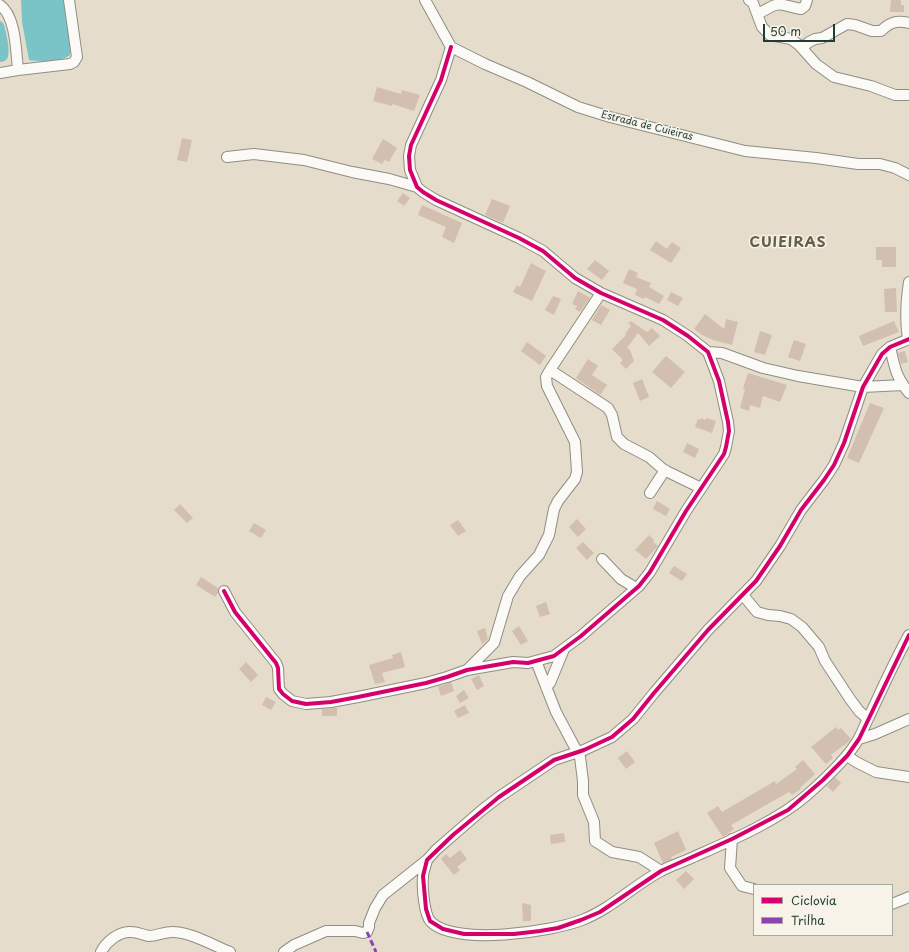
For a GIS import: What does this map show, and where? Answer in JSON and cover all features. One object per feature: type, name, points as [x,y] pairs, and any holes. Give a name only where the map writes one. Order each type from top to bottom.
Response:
[{"type":"street","points":[[0,73],[70,64],[74,62],[77,56],[69,0]]},
{"type":"street","points":[[417,187],[410,170],[408,156],[411,145],[441,80],[451,47],[425,0]]},
{"type":"street","points":[[749,0],[753,3],[762,27],[770,35],[791,40],[802,48],[816,64],[834,77],[895,94],[909,95]]},
{"type":"street","points":[[758,14],[770,5],[777,2],[801,9],[805,6],[807,0]]},
{"type":"street","points":[[2,4],[13,25],[18,70]]},
{"type":"street","points":[[802,48],[809,42],[822,38],[847,24],[872,31],[881,31],[887,25],[895,22],[909,23]]},
{"type":"street","name":"Estrada de Cuieiras","points":[[451,47],[578,107],[610,118],[745,151],[858,164],[880,164],[895,168],[908,176]]},
{"type":"street","points":[[224,591],[235,612],[276,663],[279,689],[282,694],[292,701],[306,704],[331,702],[426,683],[447,678],[467,670],[513,662],[528,663],[554,656],[581,636],[636,588],[650,572],[686,511],[724,454],[729,431],[719,381],[708,352],[688,336],[663,320],[601,293],[575,278],[543,251],[519,238],[436,200],[417,187],[389,179],[352,172],[304,160],[254,154],[227,157]]},
{"type":"street","points":[[284,952],[294,945],[326,931],[367,932],[375,908],[383,894],[427,860],[453,835],[499,797],[554,760],[612,737],[633,719],[708,630],[743,595],[768,566],[801,510],[834,466],[844,443],[863,387],[882,354],[890,347],[909,339],[906,320],[909,282]]},
{"type":"street","points":[[467,670],[494,643],[508,596],[520,576],[539,555],[550,535],[554,509],[558,501],[575,479],[577,472],[575,442],[547,386],[546,377],[601,293]]},
{"type":"street","points":[[890,347],[896,375],[906,389]]},
{"type":"street","points":[[708,352],[722,353],[763,368],[798,376],[863,387],[906,389]]},
{"type":"street","points":[[550,370],[608,408],[612,415],[617,437],[624,444],[650,457],[665,470],[701,488]]},
{"type":"street","points":[[650,493],[665,470]]},
{"type":"street","points":[[602,559],[621,579],[636,588]]},
{"type":"street","points":[[743,595],[757,612],[791,619],[802,627],[819,647],[825,661],[850,700],[868,719]]},
{"type":"street","points":[[427,860],[423,876],[426,909],[430,921],[443,929],[464,934],[514,934],[558,928],[600,912],[661,871],[732,839],[788,810],[823,780],[847,756],[859,738],[909,635]]},
{"type":"street","points":[[546,687],[550,683],[564,648]]},
{"type":"street","points":[[536,661],[556,712],[577,752],[582,765],[583,795],[594,822],[595,841],[612,852],[639,857],[661,871]]},
{"type":"street","points":[[859,738],[875,734],[909,719]]},
{"type":"street","points":[[847,756],[876,772],[909,777]]},
{"type":"street","points":[[732,839],[730,868],[742,886],[753,889]]},
{"type":"street","points":[[893,904],[909,897]]},
{"type":"street","points":[[101,952],[105,945],[111,940],[125,933],[131,932],[150,936],[173,932],[192,936],[230,952]]},
{"type":"water","points":[[21,0],[65,0],[70,40],[70,55],[56,60],[29,60],[22,22]]},
{"type":"water","points":[[0,21],[4,25],[9,49],[8,58],[5,61],[0,62]]},
{"type":"building","points":[[891,0],[901,0],[901,5],[904,5],[904,12],[890,12]]},
{"type":"building","points":[[377,87],[401,94],[402,90],[420,95],[414,111],[392,104],[392,106],[373,101]]},
{"type":"building","points":[[182,138],[192,140],[187,162],[177,160]]},
{"type":"building","points":[[383,139],[397,148],[389,162],[385,160],[382,164],[372,159]]},
{"type":"building","points":[[403,193],[410,198],[404,206],[397,201]]},
{"type":"building","points":[[492,199],[510,206],[503,223],[485,215]]},
{"type":"building","points":[[422,205],[462,223],[454,243],[442,237],[446,227],[418,215]]},
{"type":"building","points":[[656,241],[667,249],[672,242],[681,248],[671,263],[650,250]]},
{"type":"building","points":[[876,247],[896,247],[896,267],[882,267],[882,260],[876,260]]},
{"type":"building","points":[[595,260],[609,271],[602,280],[587,269]]},
{"type":"building","points":[[531,263],[546,271],[532,301],[513,292],[517,285],[520,287]]},
{"type":"building","points":[[629,269],[638,273],[636,277],[651,283],[649,287],[664,296],[659,304],[645,297],[644,299],[635,295],[637,289],[623,283]]},
{"type":"building","points":[[896,288],[897,312],[885,312],[884,289]]},
{"type":"building","points":[[578,291],[590,298],[580,312],[575,309],[577,306],[572,304]]},
{"type":"building","points":[[671,292],[683,298],[678,306],[667,300]]},
{"type":"building","points":[[553,296],[561,299],[554,315],[545,310]]},
{"type":"building","points":[[601,305],[610,310],[601,325],[592,320]]},
{"type":"building","points":[[705,314],[724,329],[726,319],[738,322],[732,345],[713,340],[694,329]]},
{"type":"building","points":[[631,321],[647,332],[652,328],[660,336],[649,346],[638,333],[627,348],[630,350],[634,361],[626,369],[620,363],[623,360],[612,349],[626,335],[625,334],[631,326],[628,323]]},
{"type":"building","points":[[894,321],[899,332],[863,346],[859,336]]},
{"type":"building","points":[[760,331],[772,335],[765,355],[754,352]]},
{"type":"building","points":[[794,340],[806,344],[800,361],[788,357]]},
{"type":"building","points":[[527,342],[546,356],[540,365],[521,351]]},
{"type":"building","points":[[905,351],[908,362],[901,364],[898,353]]},
{"type":"building","points":[[666,356],[685,372],[671,388],[652,372]]},
{"type":"building","points":[[588,359],[598,366],[592,375],[607,385],[600,395],[576,378]]},
{"type":"building","points":[[748,373],[787,385],[780,402],[763,396],[760,408],[750,405],[749,411],[740,408],[745,389],[743,388]]},
{"type":"building","points":[[642,379],[649,397],[640,401],[633,383]]},
{"type":"building","points":[[870,403],[884,408],[859,463],[847,458]]},
{"type":"building","points":[[701,418],[716,421],[712,433],[695,427],[698,419],[700,420]]},
{"type":"building","points":[[687,443],[699,449],[695,458],[683,452]]},
{"type":"building","points":[[657,501],[670,509],[666,516],[653,509]]},
{"type":"building","points":[[180,504],[193,518],[187,523],[174,510]]},
{"type":"building","points":[[577,519],[586,529],[578,537],[569,527]]},
{"type":"building","points":[[458,520],[466,531],[458,536],[450,525]]},
{"type":"building","points":[[254,523],[266,530],[261,538],[249,531]]},
{"type":"building","points":[[649,535],[654,540],[653,542],[658,546],[646,559],[635,550]]},
{"type":"building","points":[[583,542],[594,553],[587,560],[576,548]]},
{"type":"building","points":[[674,566],[687,574],[682,581],[669,573]]},
{"type":"building","points":[[201,577],[218,588],[218,593],[215,597],[196,585]]},
{"type":"building","points":[[546,602],[550,614],[540,617],[536,606]]},
{"type":"building","points":[[519,626],[528,641],[521,645],[512,631]]},
{"type":"building","points":[[485,628],[488,639],[482,644],[477,631]]},
{"type":"building","points":[[401,652],[405,667],[382,673],[385,682],[375,684],[369,665],[393,658],[392,655]]},
{"type":"building","points":[[246,662],[258,675],[251,682],[239,669]]},
{"type":"building","points":[[479,675],[484,686],[477,690],[471,679]]},
{"type":"building","points":[[451,682],[454,691],[441,696],[438,687]]},
{"type":"building","points":[[464,690],[469,698],[460,703],[456,696]]},
{"type":"building","points":[[266,697],[276,702],[271,710],[262,705]]},
{"type":"building","points":[[465,705],[469,713],[458,718],[454,711]]},
{"type":"building","points":[[337,708],[337,716],[322,716],[322,709]]},
{"type":"building","points":[[836,727],[838,730],[841,728],[851,739],[831,755],[833,758],[826,764],[811,747]]},
{"type":"building","points":[[627,751],[635,762],[626,769],[618,758]]},
{"type":"building","points":[[803,760],[815,774],[800,788],[801,789],[792,795],[789,792],[731,825],[734,829],[723,837],[707,813],[718,806],[722,812],[775,781],[776,784],[797,769],[795,767]]},
{"type":"building","points":[[835,777],[841,783],[833,792],[827,786]]},
{"type":"building","points":[[678,831],[686,850],[671,857],[672,859],[663,863],[654,843]]},
{"type":"building","points":[[564,833],[565,842],[551,844],[550,835]]},
{"type":"building","points":[[460,850],[467,859],[457,867],[460,870],[454,875],[441,859],[446,854],[450,858]]},
{"type":"building","points":[[686,871],[694,879],[684,889],[676,880]]},
{"type":"building","points":[[522,903],[531,905],[531,921],[523,921]]},
{"type":"marked path","points":[[367,932],[376,952]]},
{"type":"cycle path","points":[[224,591],[235,612],[276,663],[278,668],[279,689],[292,701],[306,704],[331,702],[358,697],[426,683],[467,670],[513,662],[528,663],[554,656],[581,636],[639,586],[650,572],[686,511],[724,454],[729,431],[728,422],[719,381],[708,352],[688,336],[663,320],[601,293],[575,278],[543,251],[519,238],[436,200],[417,187],[410,170],[409,156],[411,145],[441,80],[451,47]]},
{"type":"cycle path","points":[[909,339],[890,347],[882,354],[863,387],[844,443],[834,465],[801,510],[780,546],[756,581],[708,630],[633,719],[612,737],[584,750],[554,760],[499,797],[453,835],[427,860],[423,876],[426,909],[430,921],[443,929],[464,934],[514,934],[558,928],[600,912],[661,871],[732,839],[788,810],[823,780],[847,756],[859,739],[909,635]]},
{"type":"district","name":"CUIEIRAS","points":[[788,243]]}]
